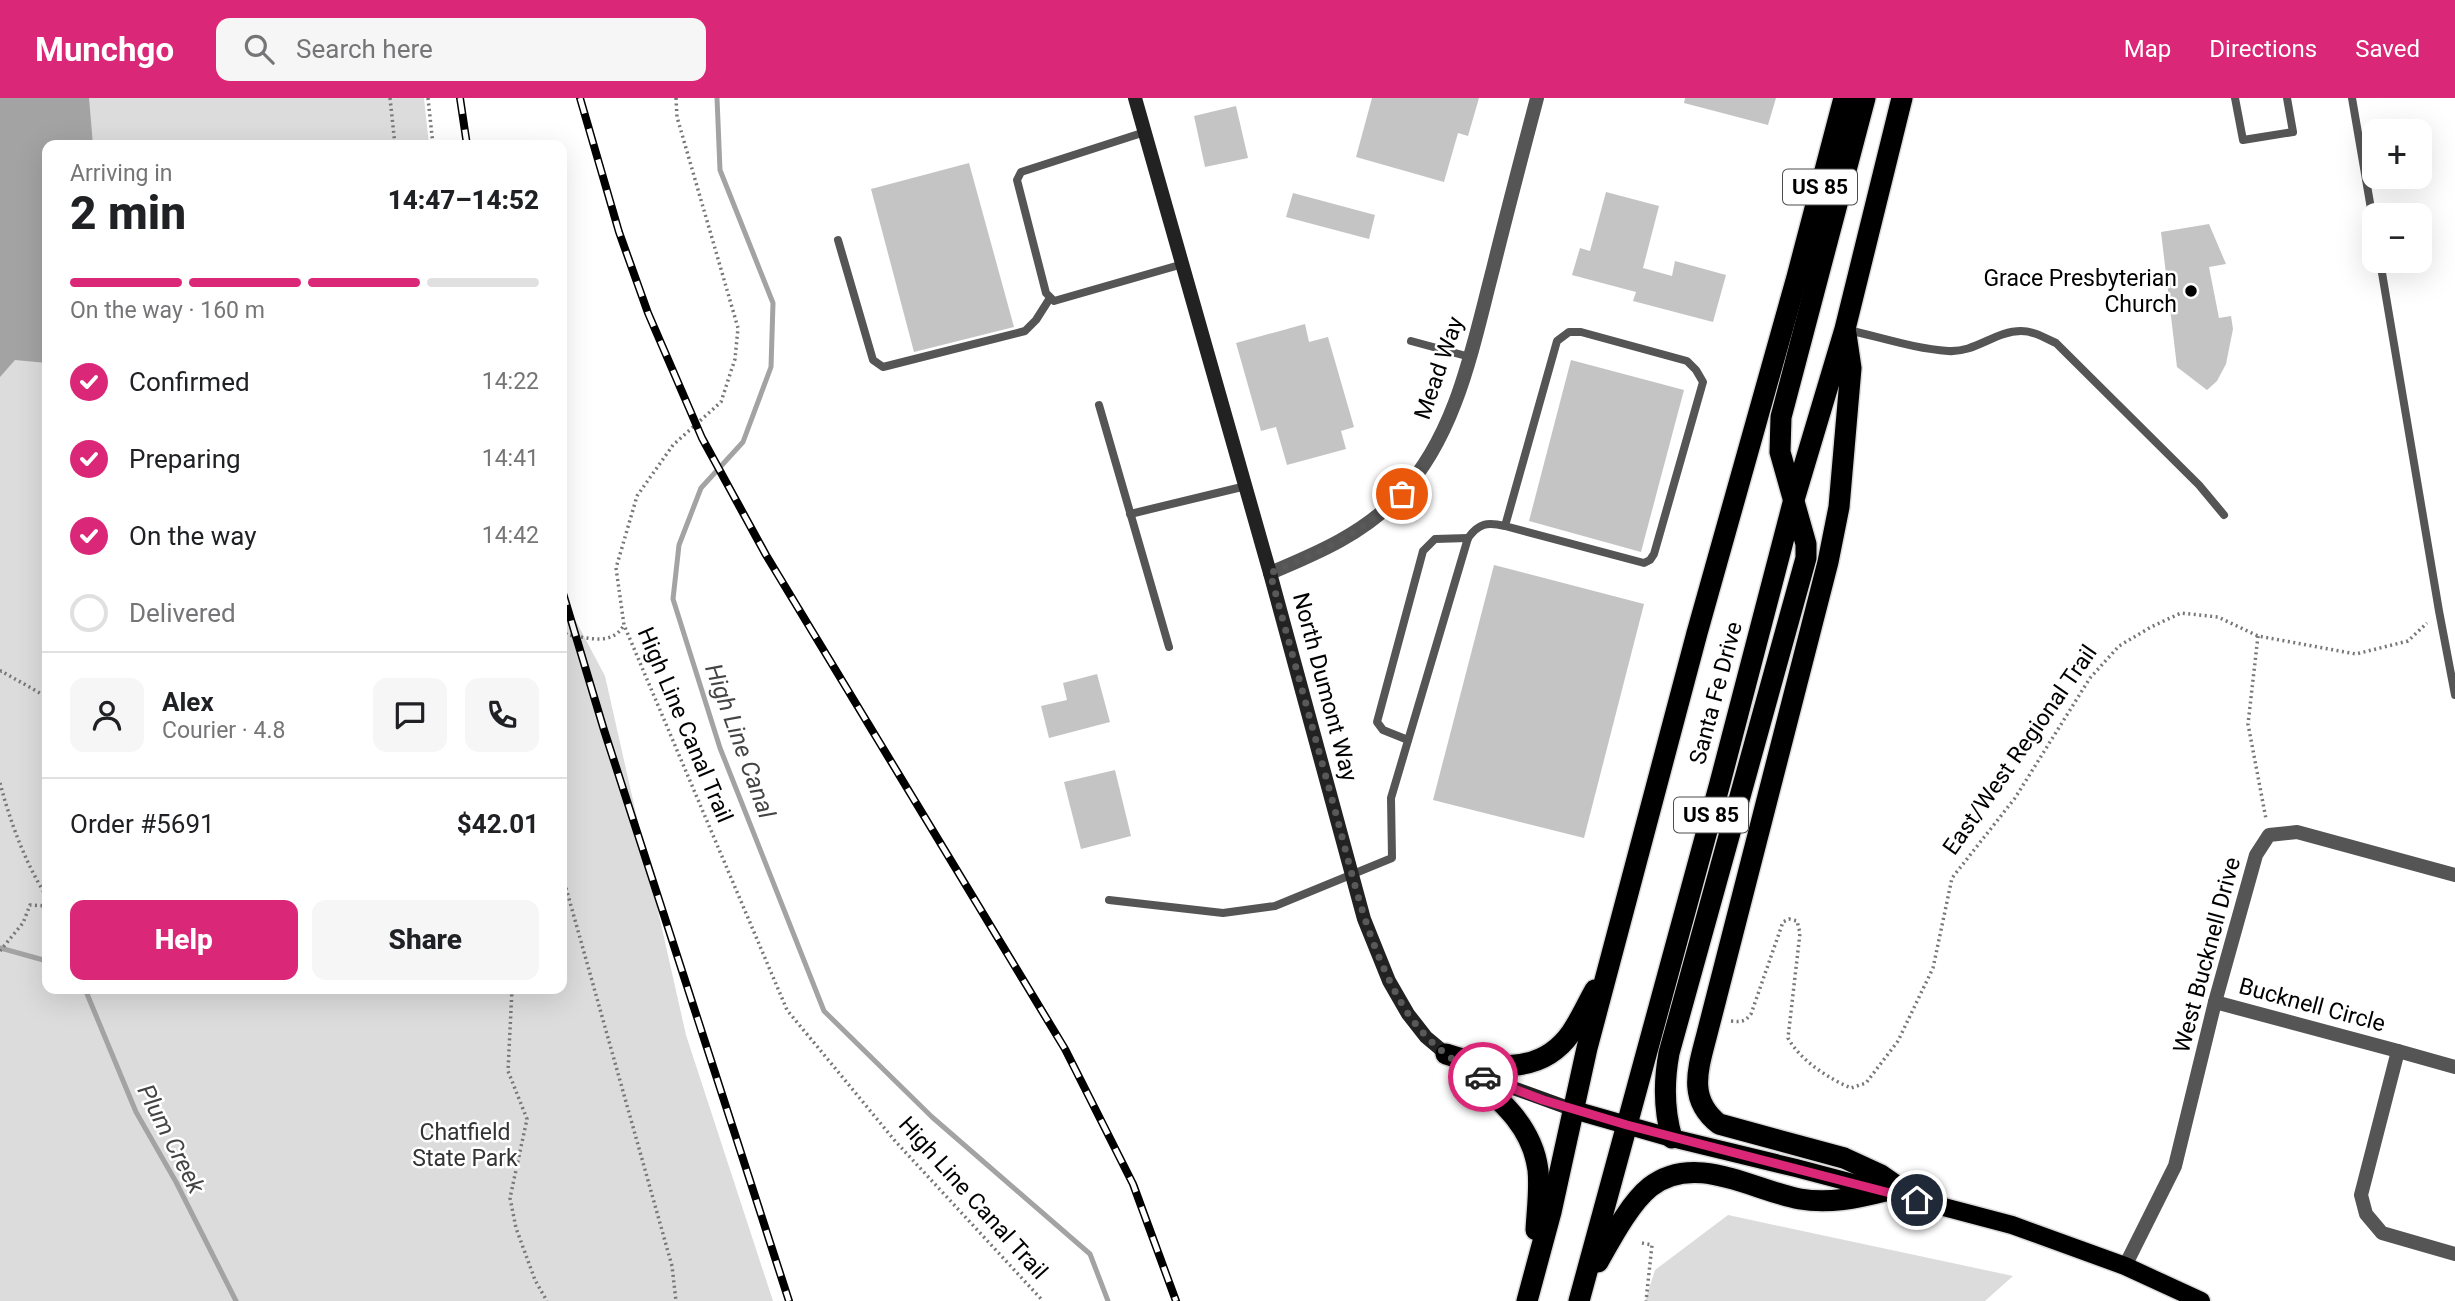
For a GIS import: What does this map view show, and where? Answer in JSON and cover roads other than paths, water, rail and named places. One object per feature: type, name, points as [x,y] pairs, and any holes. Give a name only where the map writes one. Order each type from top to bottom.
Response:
[{"type":"highway","name":"Santa Fe Drive","points":[[1529,1293],[1587,1048],[1844,98]]},
{"type":"highway","points":[[1672,1138],[1668,1123],[1665,1074],[1669,1053],[1806,558],[1806,544],[1780,453],[1782,417],[1865,98]]},
{"type":"highway","name":"Santa Fe Drive","points":[[1581,1294],[1793,503],[1845,329],[1902,98]]},
{"type":"highway","points":[[1845,329],[1851,368],[1839,506],[1828,562],[1700,1062],[1697,1086],[1708,1115],[1719,1124],[1844,1158],[1881,1175],[1917,1200]]},
{"type":"highway","points":[[1446,1054],[1474,1063],[1505,1067],[1541,1059],[1570,1034],[1613,957]]},
{"type":"highway","points":[[1463,1068],[1510,1110],[1528,1134],[1535,1152],[1539,1192],[1529,1293]]},
{"type":"highway","points":[[1581,1294],[1637,1201],[1649,1188],[1670,1174],[1688,1171],[1705,1173],[1801,1199],[1847,1201],[1885,1191]]},
{"type":"main road","points":[[1574,1110],[1672,1138],[2012,1225],[2125,1266],[2200,1301]]},
{"type":"street","name":"North Dumont Way","points":[[1135,98],[1246,486],[1364,919],[1389,981],[1408,1014],[1426,1037],[1463,1068],[1492,1082],[1574,1110]]},
{"type":"street","name":"Mead Way","points":[[1270,573],[1343,541],[1373,520],[1402,494],[1434,448],[1451,411],[1470,357],[1537,98]]},
{"type":"street","name":"West Bucknell Drive","points":[[2125,1266],[2175,1166],[2256,855],[2269,835],[2297,832],[2455,875]]},
{"type":"street","name":"Bucknell Circle","points":[[2216,1002],[2455,1067]]},
{"type":"street","name":"Bucknell Circle","points":[[2398,1051],[2361,1195],[2366,1214],[2382,1233],[2455,1254]]},
{"type":"lane","points":[[2235,98],[2243,139],[2293,132],[2287,98]]},
{"type":"lane","points":[[2352,98],[2370,203]]},
{"type":"lane","points":[[1144,132],[1021,172],[1017,180],[1046,293],[1054,302],[1183,264]]},
{"type":"lane","points":[[838,240],[873,360],[883,367],[1025,331],[1037,320],[1050,298]]},
{"type":"lane","points":[[2381,273],[2455,695]]},
{"type":"lane","points":[[1845,329],[1950,351],[1974,347],[2020,331],[2037,334],[2056,344],[2199,485],[2224,515]]},
{"type":"lane","points":[[1109,900],[1223,913],[1275,906],[1392,858],[1391,798],[1468,538],[1476,527],[1492,523],[1505,527],[1644,563],[1650,560],[1654,554],[1703,382],[1696,370],[1687,361],[1581,332],[1569,332],[1557,341],[1505,527]]},
{"type":"lane","points":[[1410,341],[1470,357]]},
{"type":"lane","points":[[1099,405],[1169,647]]},
{"type":"lane","points":[[1130,514],[1246,486]]},
{"type":"lane","points":[[1408,740],[1383,730],[1377,722],[1423,551],[1435,539],[1468,538]]},
{"type":"waterway","name":"High Line Canal","points":[[717,98],[720,170],[773,303],[771,367],[743,442],[701,488],[679,545],[673,599],[720,748],[824,1011],[932,1117],[1090,1254],[1108,1301]]},
{"type":"waterway","name":"Plum Creek","points":[[0,948],[42,960]]},
{"type":"waterway","name":"Plum Creek","points":[[87,994],[136,1112],[176,1182],[236,1301]]},
{"type":"railway","points":[[460,98],[466,140]]},
{"type":"railway","points":[[580,98],[619,232],[648,313],[702,438],[766,555],[1065,1049],[1133,1184],[1176,1301]]},
{"type":"railway","points":[[567,607],[604,730],[789,1301]]},
{"type":"place","name":"Grace Presbyterian Church","points":[[2191,291]]},
{"type":"park label","name":"Chatfield State Park","points":[[465,1145]]}]
